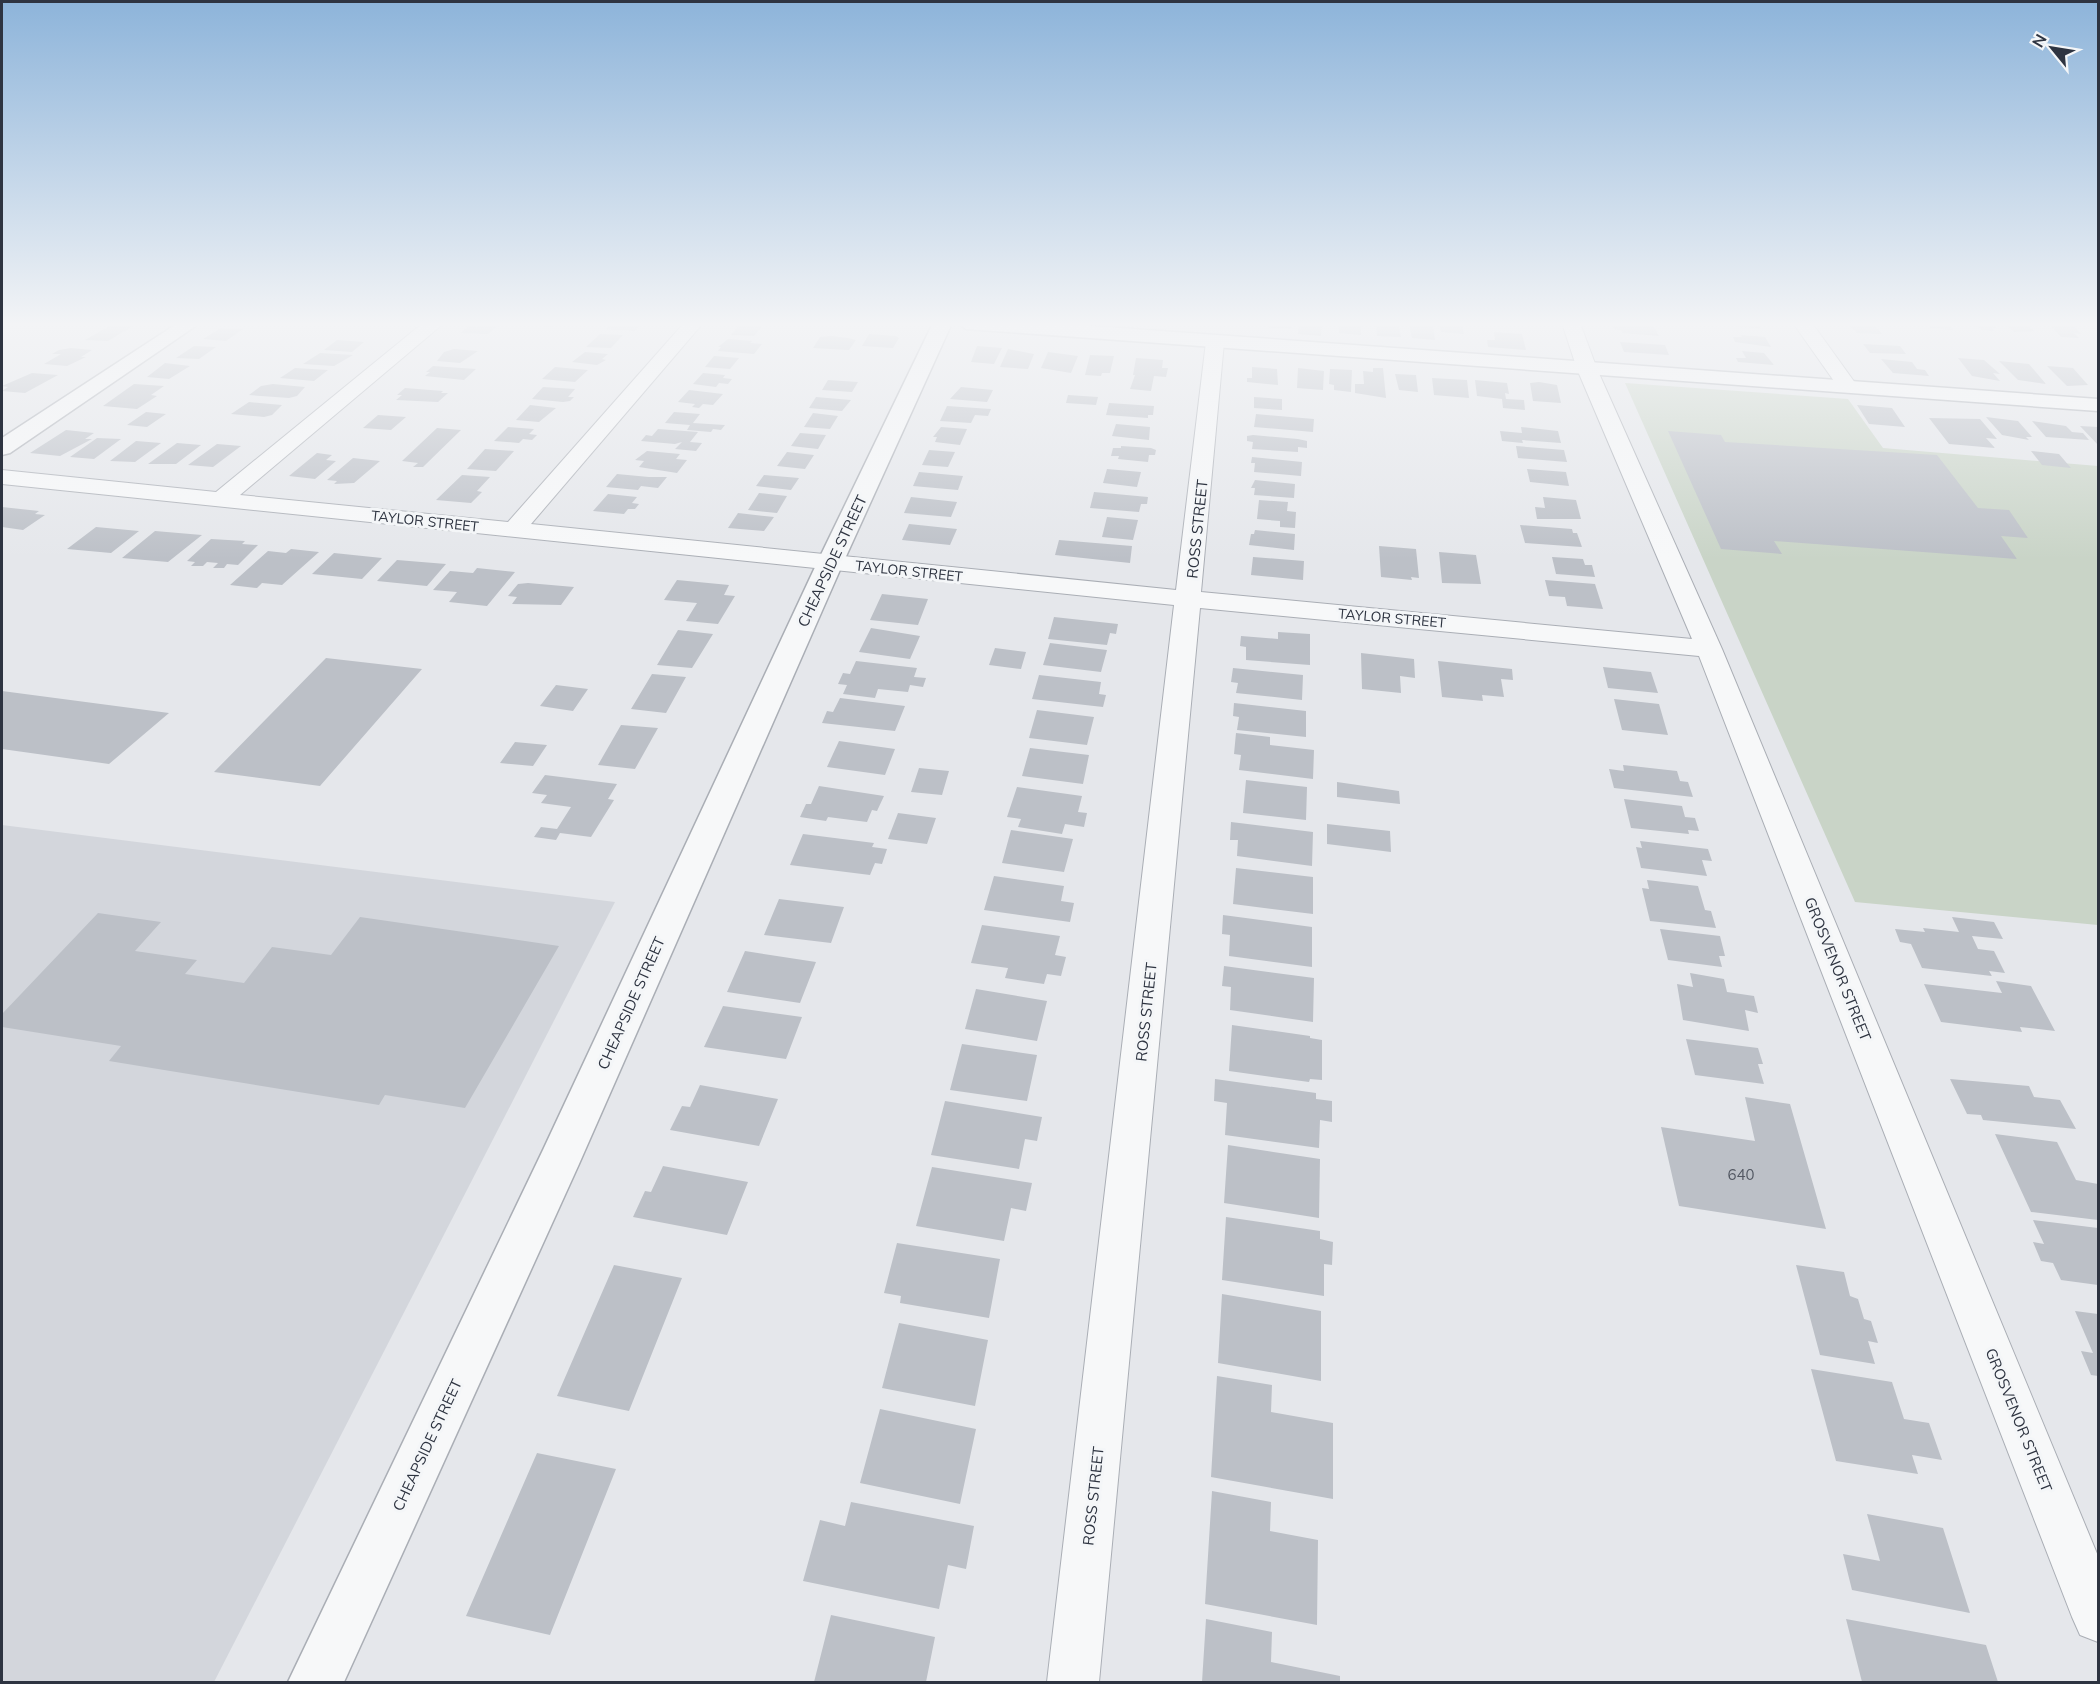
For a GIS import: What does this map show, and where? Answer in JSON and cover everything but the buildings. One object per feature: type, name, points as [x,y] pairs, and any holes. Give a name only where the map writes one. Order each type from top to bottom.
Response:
[{"type":"street","points":[[2,448],[72,402]]},
{"type":"street","points":[[220,500],[340,402]]},
{"type":"street","points":[[514,530],[626,402]]},
{"type":"street","name":"CHEAPSIDE STREET","points":[[316,1683],[558,1164],[830,563],[906,402]]},
{"type":"street","name":"ROSS STREET","points":[[1073,1683],[1209,402]]},
{"type":"street","name":"GROSVENOR STREET","points":[[1601,402],[1709,649],[2098,1617]]},
{"type":"street","points":[[2051,402],[2098,405]]},
{"type":"street","name":"TAYLOR STREET","points":[[2,477],[830,563],[1709,649]]},
{"type":"shaded area","points":[[1633,402],[1850,402],[1883,448],[2098,466],[2098,925],[1855,902]]},
{"type":"shaded area","points":[[2,825],[615,902],[214,1682],[2,1682]]}]
